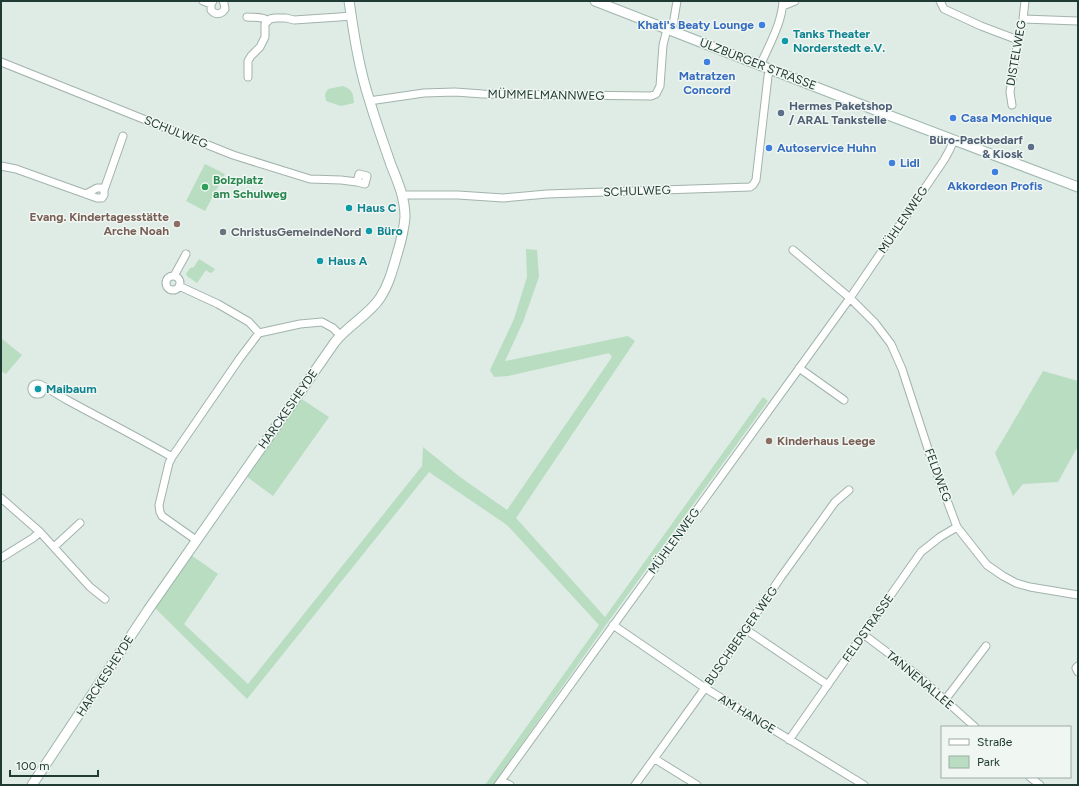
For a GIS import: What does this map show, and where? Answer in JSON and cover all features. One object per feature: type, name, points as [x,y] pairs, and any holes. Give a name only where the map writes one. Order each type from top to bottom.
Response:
[{"type":"main road","name":"HARCKESHEYDE","points":[[32,785],[148,610],[340,335],[376,303],[381,297],[388,281],[404,229],[404,210],[402,196],[362,78],[349,1]]},
{"type":"main road","name":"ULZBURGER STRASSE","points":[[595,1],[770,70],[1078,186]]},
{"type":"street","points":[[203,1],[212,2],[211,10],[219,14],[224,11],[224,2]]},
{"type":"street","name":"MÜMMELMANNWEG","points":[[369,101],[424,93],[454,92],[650,96],[656,94],[660,86],[663,45],[670,30],[677,1]]},
{"type":"street","points":[[760,66],[778,24],[783,4],[795,1]]},
{"type":"street","points":[[940,1],[944,9],[981,26],[1018,40]]},
{"type":"street","name":"DISTELWEG","points":[[1012,105],[1010,92],[1025,1]]},
{"type":"street","points":[[248,77],[248,61],[260,47],[264,37],[266,24],[270,19],[286,18],[294,20],[351,16]]},
{"type":"street","points":[[247,17],[263,18],[268,21]]},
{"type":"street","points":[[1023,19],[1078,21]]},
{"type":"street","name":"SCHULWEG","points":[[1,62],[233,155],[310,178],[357,182]]},
{"type":"street","name":"SCHULWEG","points":[[402,196],[458,195],[503,198],[547,194],[750,187],[756,180],[768,76],[770,70]]},
{"type":"street","points":[[1,166],[16,169],[97,198],[102,198],[123,136]]},
{"type":"street","name":"MÜHLENWEG","points":[[499,783],[850,298],[944,160],[954,140]]},
{"type":"street","points":[[793,250],[850,298]]},
{"type":"street","points":[[179,286],[172,290],[166,285],[166,281],[171,276],[174,276],[186,254]]},
{"type":"street","points":[[174,276],[179,280],[179,286]]},
{"type":"street","points":[[179,286],[218,304],[248,322],[260,333]]},
{"type":"street","name":"FELDWEG","points":[[850,298],[875,323],[891,344],[902,369],[930,455],[957,527],[987,565],[1003,576],[1016,583],[1030,587],[1078,595]]},
{"type":"street","points":[[196,540],[162,516],[160,512],[160,505],[169,463],[240,358],[260,333],[300,324],[322,322],[333,328],[340,335]]},
{"type":"street","points":[[800,368],[844,400]]},
{"type":"street","points":[[42,385],[172,458]]},
{"type":"street","name":"BUSCHBERGER WEG","points":[[636,785],[835,502],[849,490]]},
{"type":"street","points":[[1,498],[40,532],[90,587],[105,599]]},
{"type":"street","points":[[54,547],[80,523]]},
{"type":"street","name":"FELDSTRASSE","points":[[789,740],[921,552],[940,537],[957,527]]},
{"type":"street","points":[[1,558],[40,532]]},
{"type":"street","name":"AM HANGE","points":[[613,625],[705,688],[864,785]]},
{"type":"street","points":[[745,629],[828,685]]},
{"type":"street","name":"TANNENALLEE","points":[[863,634],[916,674],[974,726]]},
{"type":"street","points":[[945,700],[986,646]]},
{"type":"street","points":[[1078,666],[1076,668],[1078,672]]},
{"type":"street","points":[[655,758],[697,785]]},
{"type":"street","points":[[1031,778],[1040,785]]},
{"type":"street","points":[[499,783],[510,785]]},
{"type":"green space","points":[[343,86],[352,92],[354,103],[341,106],[326,101],[325,94],[328,89]]},
{"type":"green space","name":"Bolzplatz am Schulweg","points":[[205,164],[225,174],[205,211],[186,201]]},
{"type":"green space","points":[[526,249],[537,250],[539,277],[523,322],[505,361],[628,336],[635,341],[516,518],[605,617],[763,397],[768,401],[603,629],[493,785],[485,785],[599,625],[507,525],[429,472],[247,699],[155,608],[191,555],[218,574],[184,624],[248,684],[422,466],[423,447],[460,477],[507,510],[612,357],[609,353],[508,376],[494,377],[490,370],[514,319],[527,277]]},
{"type":"green space","points":[[199,259],[215,269],[210,273],[206,270],[197,283],[186,274],[190,268],[194,267]]},
{"type":"green space","points":[[1,338],[22,355],[6,374],[1,371]]},
{"type":"green space","points":[[1043,371],[1078,381],[1078,446],[1058,482],[1023,484],[1013,496],[995,453]]},
{"type":"green space","points":[[300,398],[329,417],[273,496],[246,476]]},
{"type":"place","name":"Khati's Beaty Lounge","points":[[762,25]]},
{"type":"place","name":"Tanks Theater Norderstedt e.V.","points":[[785,41]]},
{"type":"place","name":"Matratzen Concord","points":[[707,62]]},
{"type":"place","name":"Hermes Paketshop / ARAL Tankstelle","points":[[781,113]]},
{"type":"place","name":"Casa Monchique","points":[[953,118]]},
{"type":"place","name":"Büro-Packbedarf & Kiosk","points":[[1031,147]]},
{"type":"place","name":"Autoservice Huhn","points":[[769,148]]},
{"type":"place","name":"Lidl","points":[[892,163]]},
{"type":"place","name":"Akkordeon Profis","points":[[995,172]]},
{"type":"place","name":"Bolzplatz am Schulweg","points":[[205,187]]},
{"type":"place","name":"Haus C","points":[[349,208]]},
{"type":"place","name":"Evang. Kindertagesstätte Arche Noah","points":[[177,224]]},
{"type":"place","name":"Büro","points":[[369,231]]},
{"type":"place","name":"ChristusGemeindeNord","points":[[223,232]]},
{"type":"place","name":"Haus A","points":[[320,261]]},
{"type":"place","name":"Maibaum","points":[[38,389]]},
{"type":"place","name":"Kinderhaus Leege","points":[[769,441]]}]
